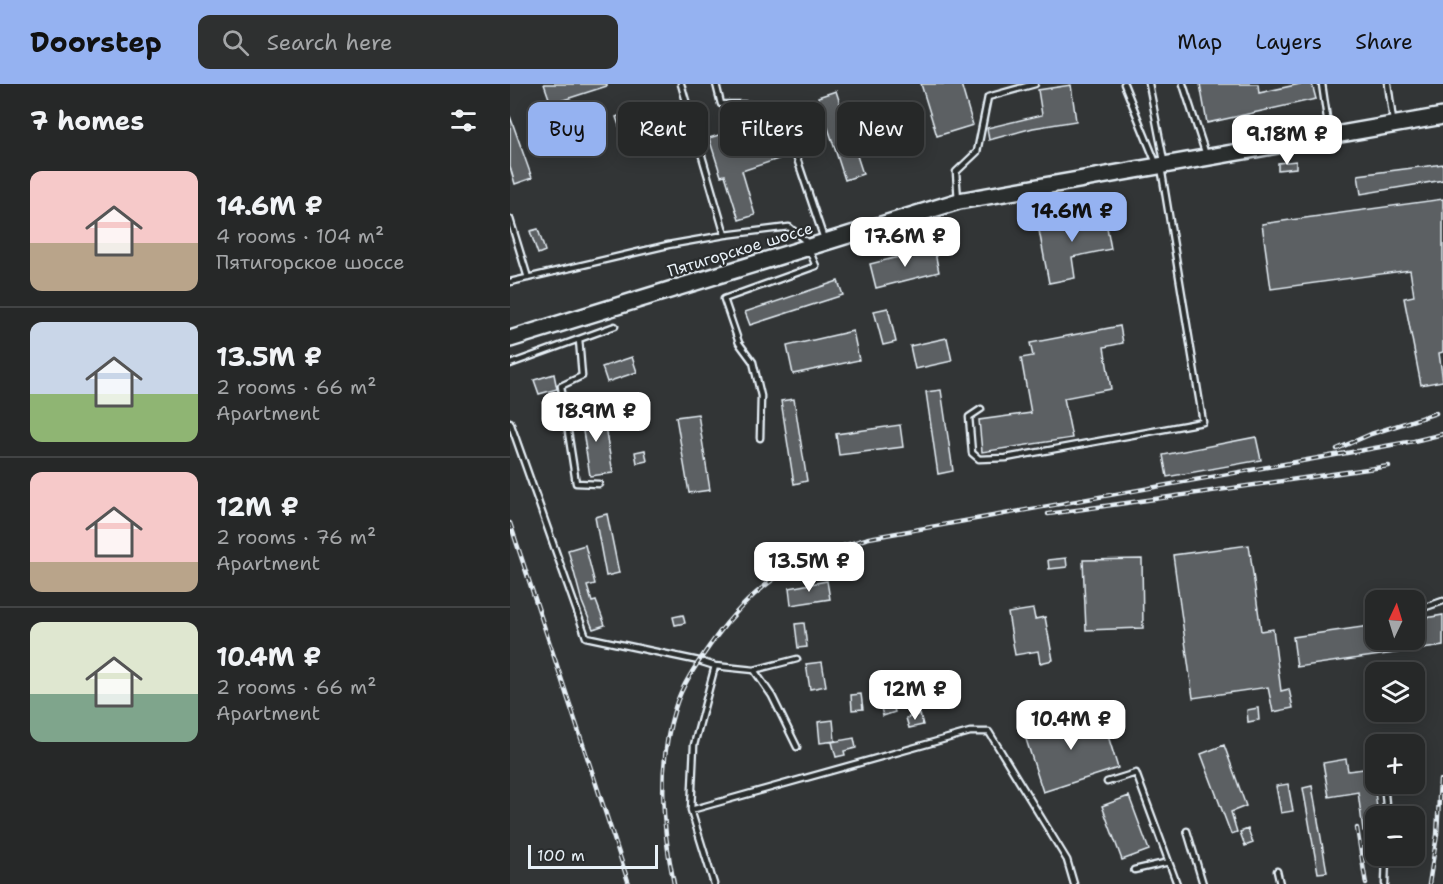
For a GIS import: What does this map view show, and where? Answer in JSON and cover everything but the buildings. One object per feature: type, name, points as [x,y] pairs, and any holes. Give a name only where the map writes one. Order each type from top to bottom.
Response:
[{"type":"main road","name":"Пятигорское шоссе","points":[[510,339],[958,201],[1443,116]]},
{"type":"lane","points":[[681,84],[725,235]]},
{"type":"lane","points":[[716,84],[721,104],[779,105],[815,245],[816,266],[724,299],[739,343],[753,362],[761,396],[760,438]]},
{"type":"lane","points":[[958,201],[956,172],[977,152],[988,97],[1035,84]]},
{"type":"lane","points":[[1124,84],[1161,164]]},
{"type":"lane","points":[[981,409],[969,417],[972,453],[979,459],[1006,458],[1203,422],[1149,84]]},
{"type":"lane","points":[[1183,84],[1207,156]]},
{"type":"lane","points":[[1322,84],[1330,135]]},
{"type":"lane","points":[[1388,84],[1394,124]]},
{"type":"lane","points":[[510,219],[528,278]]},
{"type":"lane","points":[[510,282],[668,245],[789,227],[815,245]]},
{"type":"lane","points":[[510,364],[615,327]]},
{"type":"lane","points":[[579,339],[582,376],[561,386],[576,483],[599,484]]},
{"type":"lane","points":[[510,422],[586,637],[715,666],[753,670],[797,659]]},
{"type":"lane","points":[[1425,607],[1443,601]]},
{"type":"lane","points":[[714,884],[690,810],[694,745],[715,666]]},
{"type":"lane","points":[[753,670],[772,696],[797,747]]},
{"type":"lane","points":[[690,810],[970,732],[989,732],[1067,860],[1074,884]]},
{"type":"lane","points":[[1107,782],[1136,773],[1177,884]]},
{"type":"lane","points":[[1187,831],[1203,884]]},
{"type":"lane","points":[[1134,870],[1169,862]]},
{"type":"lane","points":[[1385,884],[1386,866]]},
{"type":"lane","points":[[1277,871],[1280,884]]},
{"type":"railway","points":[[1337,449],[1371,434],[1436,413]]},
{"type":"railway","points":[[674,884],[663,796],[669,730],[678,699],[686,682],[729,620],[757,592],[789,569],[838,547],[869,538],[1443,434]]},
{"type":"railway","points":[[1048,514],[1389,466]]},
{"type":"railway","points":[[510,523],[629,884]]},
{"type":"railway","points":[[1429,884],[1437,835],[1440,780]]},
{"type":"railway","points":[[1357,828],[1366,884]]}]
